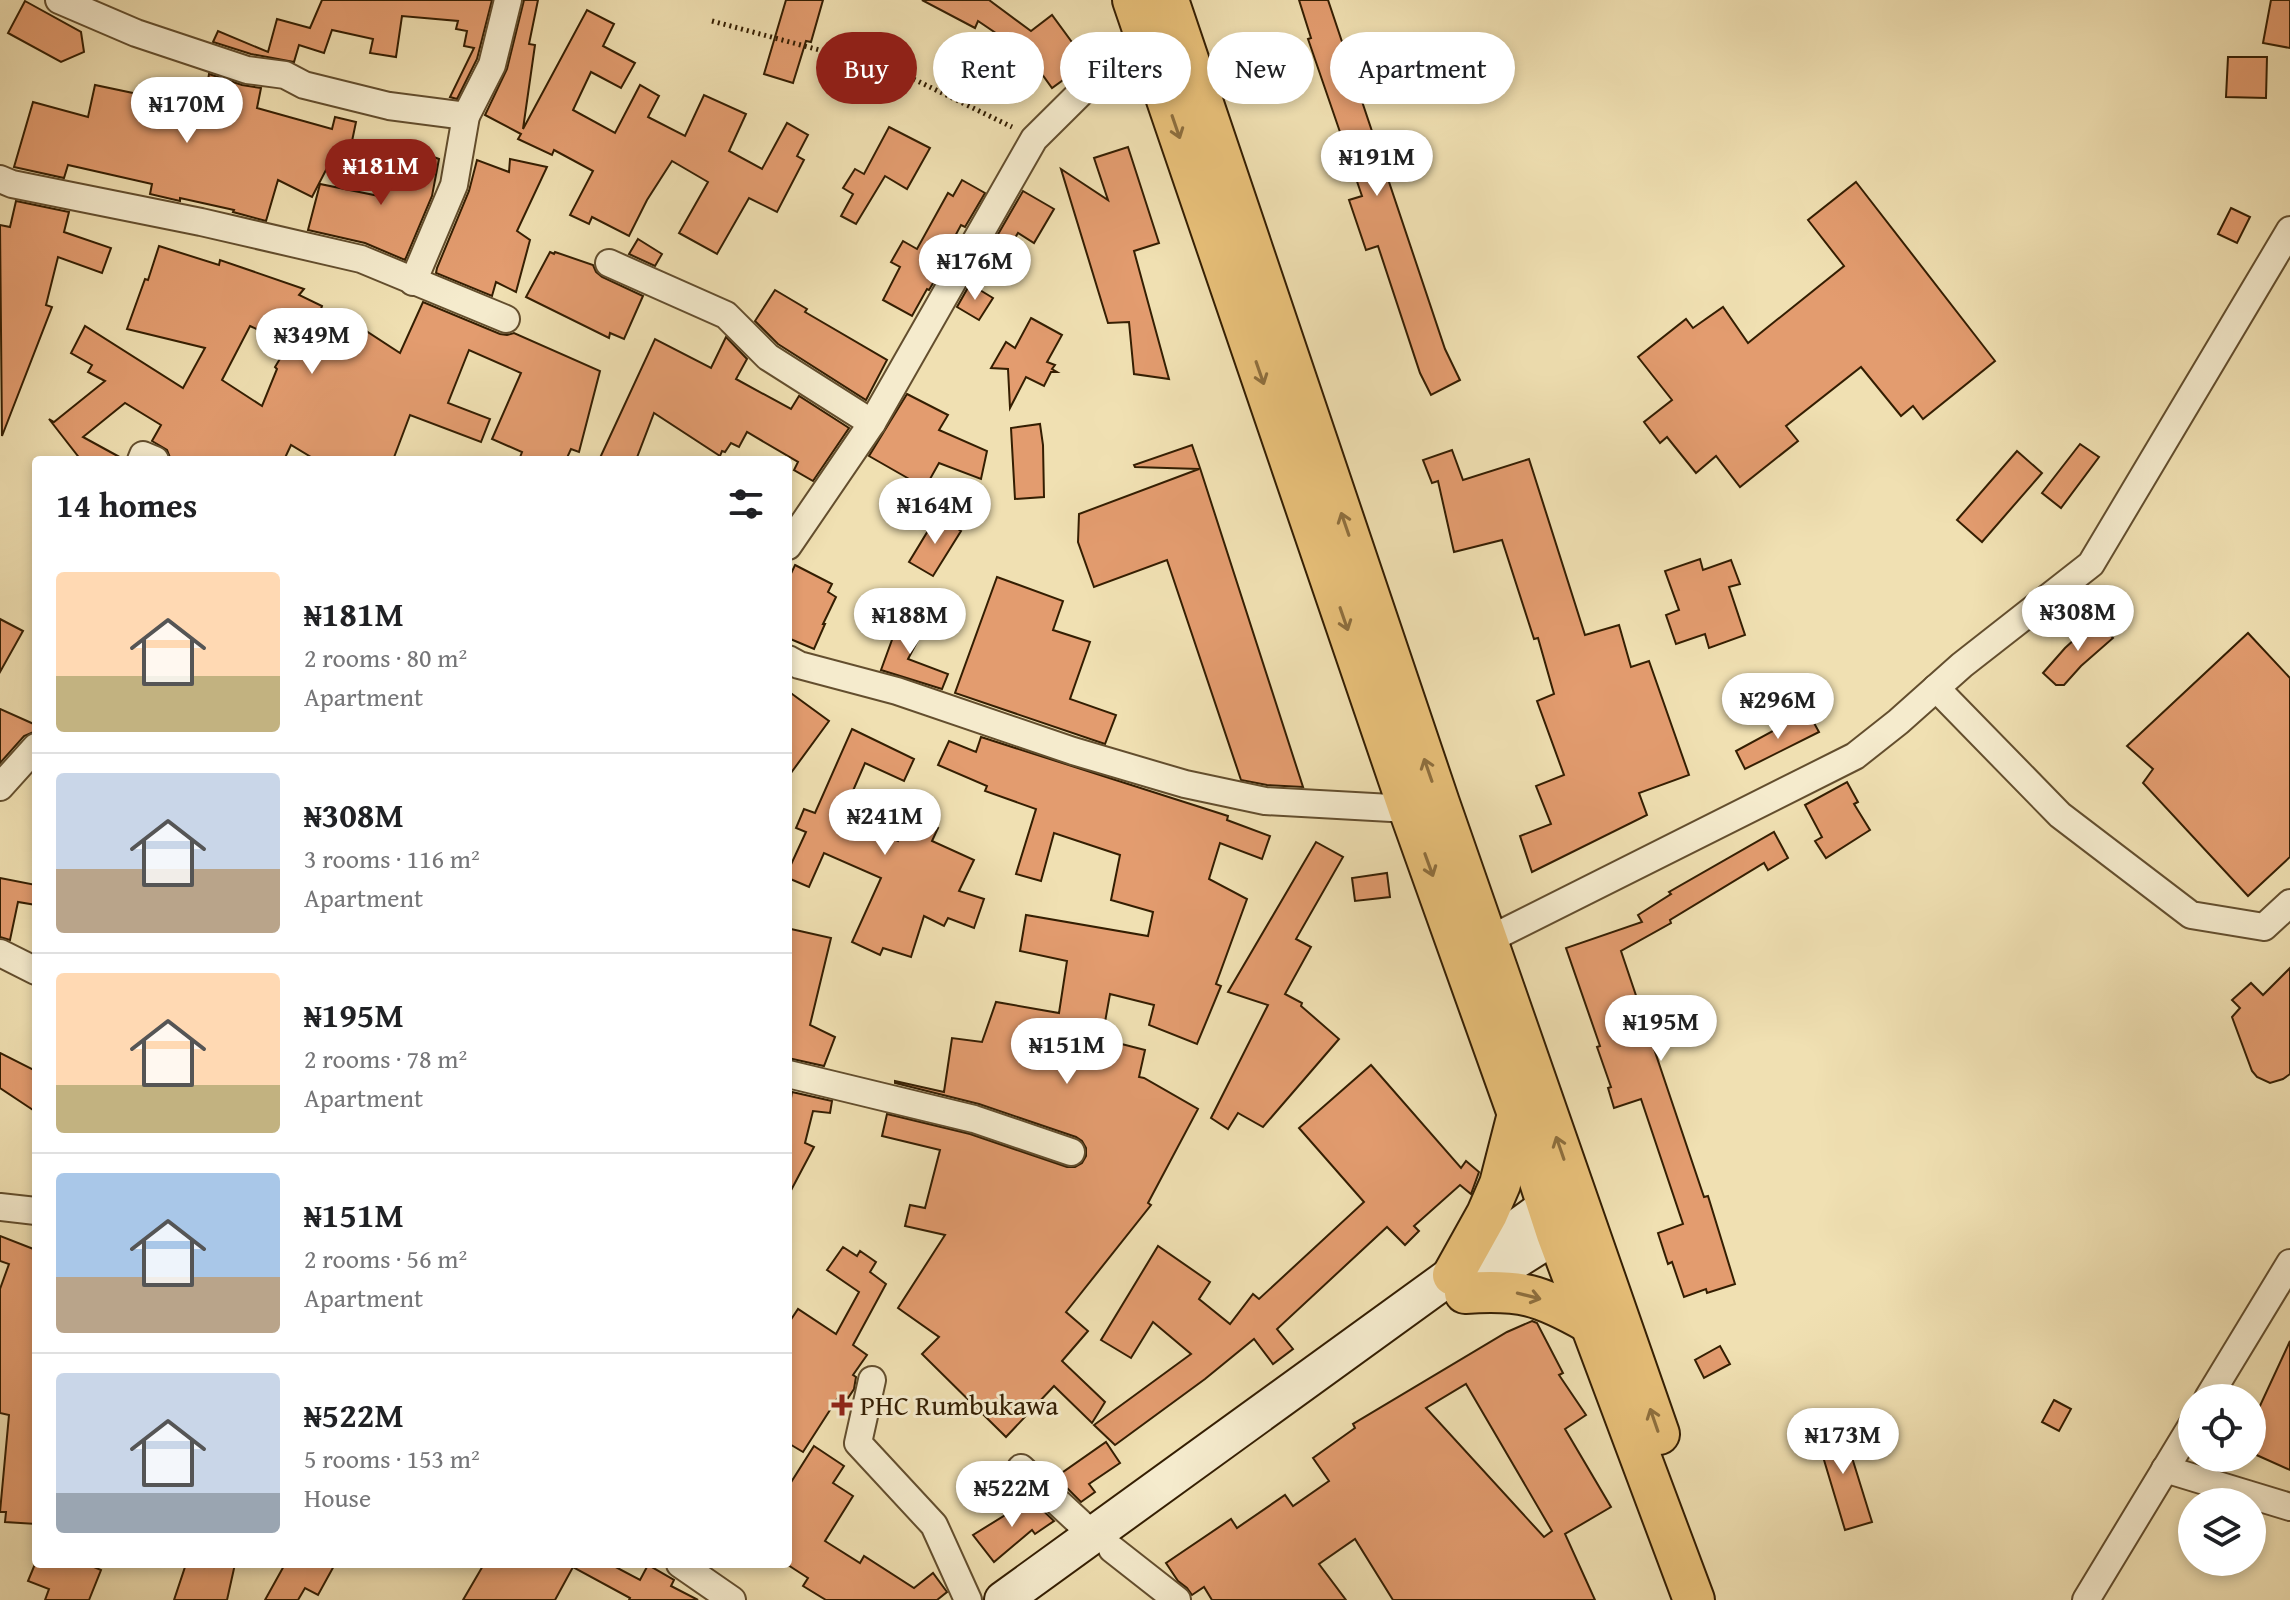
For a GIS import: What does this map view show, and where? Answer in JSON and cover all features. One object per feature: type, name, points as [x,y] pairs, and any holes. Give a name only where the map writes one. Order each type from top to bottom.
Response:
[{"type":"main road","points":[[1168,0],[1488,940],[1566,1213],[1588,1322],[1694,1600]]},
{"type":"main road","points":[[1138,16],[1409,809],[1518,1114],[1566,1213],[1716,1600]]},
{"type":"main road","points":[[1459,1284],[1500,1184],[1518,1114]]},
{"type":"main road","points":[[1003,1600],[1103,1542],[1459,1284],[1566,1213]]},
{"type":"main road","points":[[1459,1284],[1528,1294],[1554,1303],[1588,1322]]},
{"type":"main road","points":[[1043,1600],[1103,1542]]},
{"type":"street","points":[[59,0],[136,33],[247,70],[285,75],[304,85],[389,106],[466,116]]},
{"type":"street","points":[[413,282],[454,185],[466,116],[492,65],[508,0]]},
{"type":"street","points":[[792,540],[872,423],[1034,139],[1138,16]]},
{"type":"street","points":[[0,179],[361,259],[506,319]]},
{"type":"street","points":[[1488,940],[1855,756],[1962,665],[2091,564],[2290,230]]},
{"type":"street","points":[[609,263],[726,315],[768,357],[872,423]]},
{"type":"street","points":[[792,661],[897,691],[1073,751],[1185,784],[1265,801],[1409,809]]},
{"type":"street","points":[[1936,688],[2060,815],[2191,915],[2264,927],[2290,903]]},
{"type":"street","points":[[0,787],[32,751]]},
{"type":"street","points":[[0,953],[32,969]]},
{"type":"street","points":[[792,1075],[974,1119],[1071,1152]]},
{"type":"street","points":[[0,1207],[32,1211]]},
{"type":"street","points":[[2217,1384],[2290,1263]]},
{"type":"street","points":[[872,1380],[858,1443],[934,1525],[968,1600]]},
{"type":"street","points":[[2086,1600],[2178,1448]]},
{"type":"street","points":[[1021,1468],[1103,1542],[1177,1600]]},
{"type":"street","points":[[2165,1469],[2290,1507]]},
{"type":"street","points":[[686,1568],[732,1600]]},
{"type":"path","points":[[712,21],[897,71],[1034,139]]},
{"type":"building","points":[[322,0],[492,0],[477,59],[457,99],[450,97],[474,48],[464,46],[467,31],[456,29],[458,21],[402,16],[396,57],[370,53],[373,39],[332,30],[324,53],[299,45],[294,62],[251,54],[213,42],[218,31],[268,52],[277,19],[310,28]]},
{"type":"building","points":[[524,0],[538,0],[529,44],[535,45],[523,129],[587,10],[614,24],[603,46],[635,63],[621,88],[591,72],[573,110],[615,133],[640,85],[659,96],[648,117],[685,136],[704,95],[746,114],[729,151],[762,169],[787,123],[808,135],[797,156],[804,160],[777,212],[749,198],[717,254],[679,233],[708,182],[672,161],[629,236],[592,217],[589,224],[570,215],[593,171],[554,150],[552,155],[518,139],[521,134],[485,115],[507,69]]},
{"type":"building","points":[[786,0],[823,0],[811,42],[806,41],[793,83],[764,74]]},
{"type":"building","points":[[922,0],[989,0],[1031,31],[1052,15],[1064,32],[1060,32],[1060,82],[1052,88],[1044,77],[1044,32],[994,32],[978,21],[975,28]]},
{"type":"building","points":[[1299,0],[1328,0],[1339,32],[1330,32],[1330,103],[1314,56],[1314,32],[1309,32]]},
{"type":"building","points":[[2271,0],[2290,0],[2290,48],[2263,43]]},
{"type":"building","points":[[25,1],[81,32],[84,52],[61,62],[8,33]]},
{"type":"building","points":[[2228,57],[2267,57],[2266,98],[2226,97]]},
{"type":"building","points":[[209,74],[261,88],[257,108],[332,129],[335,117],[356,122],[351,146],[340,143],[312,197],[278,180],[266,221],[234,210],[150,194],[152,184],[68,165],[64,178],[14,167],[33,102],[88,117],[95,85],[171,101],[173,91],[205,98]]},
{"type":"building","points":[[1330,104],[1363,104],[1445,349],[1460,380],[1431,395],[1420,373],[1378,246],[1366,250],[1349,200],[1362,196]]},
{"type":"building","points":[[889,127],[930,148],[907,189],[885,176],[856,224],[841,216],[853,194],[843,188],[855,169],[864,174]]},
{"type":"building","points":[[403,146],[439,159],[432,196],[405,260],[365,243],[308,230],[320,184],[384,197]]},
{"type":"building","points":[[1128,147],[1159,243],[1134,251],[1169,379],[1134,374],[1129,322],[1108,323],[1061,169],[1108,200],[1094,158]]},
{"type":"building","points":[[510,159],[547,167],[517,231],[530,240],[516,292],[496,282],[492,296],[436,273],[469,191],[477,160],[509,172]]},
{"type":"building","points":[[962,180],[985,193],[965,227],[961,225],[939,266],[942,268],[912,316],[883,300],[900,267],[891,262],[903,241],[917,249],[948,193],[953,196]]},
{"type":"building","points":[[1856,182],[1995,361],[1923,419],[1913,406],[1901,416],[1861,367],[1786,426],[1798,441],[1740,487],[1716,456],[1696,473],[1667,437],[1660,443],[1644,422],[1672,400],[1638,357],[1686,319],[1693,328],[1723,307],[1748,343],[1844,266],[1808,220]]},
{"type":"building","points":[[1023,191],[1054,209],[1034,243],[1018,233],[1007,251],[993,243]]},
{"type":"building","points":[[16,201],[69,212],[64,232],[111,248],[102,273],[58,257],[46,305],[52,307],[2,436],[0,225],[10,227]]},
{"type":"building","points":[[2231,208],[2250,217],[2237,243],[2218,234]]},
{"type":"building","points":[[638,239],[662,254],[655,266],[629,254]]},
{"type":"building","points":[[159,246],[219,265],[220,260],[304,289],[299,295],[322,306],[321,309],[352,318],[351,321],[400,353],[423,302],[500,334],[514,333],[600,371],[579,452],[571,449],[568,456],[520,456],[522,452],[492,439],[521,373],[469,350],[448,403],[490,419],[481,442],[410,415],[395,456],[309,456],[291,445],[286,456],[169,456],[167,450],[152,441],[161,425],[125,403],[83,437],[118,456],[78,456],[49,419],[54,422],[105,381],[88,372],[92,365],[71,353],[85,326],[183,388],[205,348],[127,329],[145,279],[148,280]],"holes":[[[250,326],[289,344],[275,367],[277,369],[262,406],[222,380]]]},
{"type":"building","points":[[550,252],[593,265],[602,277],[643,296],[624,339],[610,333],[609,338],[526,297]]},
{"type":"building","points":[[970,284],[993,298],[979,320],[957,307]]},
{"type":"building","points":[[775,290],[807,309],[805,312],[887,360],[866,400],[778,344],[755,321]]},
{"type":"building","points":[[1031,318],[1062,335],[1047,362],[1055,365],[1052,369],[1057,372],[1051,372],[1044,386],[1026,377],[1010,408],[1008,369],[991,368],[1006,342],[1015,348]]},
{"type":"building","points":[[726,337],[747,359],[736,379],[791,409],[799,396],[849,428],[813,481],[794,470],[798,462],[792,456],[747,432],[739,447],[731,443],[720,456],[654,413],[638,456],[601,456],[655,339],[711,368]]},
{"type":"building","points":[[907,394],[948,415],[939,430],[987,451],[981,479],[939,463],[925,488],[869,456]]},
{"type":"building","points":[[1040,424],[1044,497],[1015,499],[1011,428]]},
{"type":"building","points":[[2080,444],[2099,457],[2061,508],[2042,493]]},
{"type":"building","points":[[1192,445],[1303,787],[1241,780],[1167,560],[1094,587],[1078,542],[1079,514],[1199,469],[1134,465]]},
{"type":"building","points":[[1452,450],[1463,480],[1529,459],[1585,635],[1619,625],[1631,667],[1649,661],[1689,775],[1639,793],[1647,815],[1532,872],[1520,836],[1551,824],[1536,786],[1564,775],[1537,701],[1554,694],[1538,638],[1534,639],[1502,540],[1454,552],[1438,481],[1432,483],[1423,460]]},
{"type":"building","points":[[2017,451],[2042,473],[1982,542],[1957,520]]},
{"type":"building","points":[[937,516],[961,531],[933,576],[909,562]]},
{"type":"building","points":[[1700,559],[1703,570],[1731,560],[1740,584],[1729,587],[1745,635],[1709,648],[1705,634],[1676,644],[1666,615],[1679,610],[1665,571]]},
{"type":"building","points":[[795,565],[832,584],[828,592],[836,597],[814,649],[792,640],[792,571]]},
{"type":"building","points":[[997,577],[1063,601],[1053,630],[1090,642],[1070,699],[1116,715],[1105,744],[955,693]]},
{"type":"building","points":[[902,615],[925,627],[908,659],[948,674],[942,689],[881,670],[891,636]]},
{"type":"building","points":[[0,619],[23,631],[0,672]]},
{"type":"building","points":[[2097,619],[2113,638],[2064,685],[2056,685],[2043,673]]},
{"type":"building","points":[[2248,633],[2290,678],[2290,857],[2248,896],[2143,783],[2153,769],[2127,746]]},
{"type":"building","points":[[792,694],[829,721],[792,772]]},
{"type":"building","points":[[0,709],[32,723],[32,733],[24,736],[0,763]]},
{"type":"building","points":[[1808,712],[1819,732],[1745,769],[1736,751]]},
{"type":"building","points":[[852,729],[914,759],[904,781],[865,763],[842,816],[898,841],[910,815],[938,828],[932,841],[974,860],[959,891],[984,899],[974,928],[948,918],[944,926],[924,916],[911,957],[883,948],[880,955],[852,942],[881,878],[824,853],[809,887],[792,880],[792,862],[806,832],[796,828],[804,809],[815,813]]},
{"type":"building","points":[[981,737],[1228,816],[1227,820],[1270,836],[1262,859],[1220,843],[1209,879],[1247,899],[1216,984],[1221,986],[1197,1044],[1149,1025],[1154,1005],[1110,994],[1102,1039],[1145,1050],[1139,1077],[1198,1109],[1148,1203],[1151,1205],[1066,1312],[1088,1331],[1062,1361],[1105,1402],[1092,1423],[1054,1386],[1006,1437],[922,1354],[939,1337],[898,1308],[945,1235],[905,1226],[910,1205],[925,1208],[940,1150],[882,1136],[887,1114],[970,1134],[1067,1167],[1082,1163],[1086,1148],[1076,1137],[979,1104],[895,1081],[944,1092],[952,1038],[982,1042],[996,1002],[1059,1013],[1067,961],[1020,951],[1026,915],[1148,936],[1153,912],[1111,900],[1120,855],[1054,833],[1041,881],[1016,874],[1036,809],[985,791],[987,786],[938,765],[949,741],[976,752]]},
{"type":"building","points":[[1847,782],[1858,802],[1854,804],[1870,830],[1826,858],[1815,841],[1822,837],[1805,805]]},
{"type":"building","points":[[1774,832],[1788,858],[1768,870],[1764,863],[1621,951],[1704,1197],[1708,1196],[1735,1284],[1684,1297],[1672,1262],[1668,1264],[1658,1233],[1683,1224],[1641,1099],[1614,1108],[1608,1088],[1611,1087],[1597,1047],[1600,1046],[1566,948],[1642,922],[1638,915],[1671,894],[1669,892]]},
{"type":"building","points":[[1316,842],[1343,857],[1296,939],[1311,947],[1285,994],[1302,1003],[1301,1006],[1339,1039],[1263,1127],[1238,1113],[1228,1129],[1211,1118],[1268,1005],[1228,992]]},
{"type":"building","points":[[1387,873],[1390,897],[1355,901],[1352,878]]},
{"type":"building","points":[[0,878],[32,884],[32,904],[18,902],[10,940],[0,937]]},
{"type":"building","points":[[792,929],[831,938],[810,1025],[835,1037],[824,1066],[792,1059]]},
{"type":"building","points":[[2290,968],[2290,1074],[2270,1083],[2252,1071],[2232,1017],[2240,1008],[2232,1000],[2251,983],[2263,995]]},
{"type":"building","points":[[0,1053],[32,1069],[32,1109],[0,1088]]},
{"type":"building","points":[[1371,1065],[1461,1168],[1466,1161],[1479,1172],[1471,1194],[1460,1185],[1414,1226],[1419,1231],[1405,1245],[1387,1227],[1277,1329],[1293,1349],[1273,1364],[1254,1339],[1115,1445],[1094,1425],[1191,1354],[1153,1322],[1131,1358],[1101,1340],[1158,1246],[1210,1282],[1199,1299],[1230,1324],[1253,1294],[1259,1299],[1364,1202],[1299,1128]]},
{"type":"building","points":[[792,1092],[832,1101],[830,1113],[813,1111],[805,1143],[814,1147],[792,1188]]},
{"type":"building","points":[[0,1236],[32,1248],[32,1524],[5,1522],[6,1512],[0,1512],[9,1415],[0,1413],[0,1289],[9,1264],[0,1261]]},
{"type":"building","points":[[843,1247],[857,1256],[860,1251],[876,1262],[870,1272],[886,1284],[853,1345],[867,1355],[853,1375],[856,1377],[854,1389],[848,1398],[841,1393],[803,1452],[792,1445],[792,1318],[798,1309],[836,1334],[859,1292],[827,1270]]},
{"type":"building","points":[[1532,1321],[1537,1323],[1563,1373],[1559,1375],[1586,1415],[1565,1429],[1611,1507],[1565,1534],[1595,1600],[1393,1600],[1355,1539],[1319,1564],[1346,1600],[1212,1600],[1204,1587],[1192,1595],[1178,1581],[1166,1563],[1231,1519],[1237,1528],[1285,1495],[1293,1506],[1329,1481],[1313,1458],[1355,1428],[1353,1424],[1507,1332]],"holes":[[[1466,1384],[1552,1531],[1544,1537],[1426,1408]]]},
{"type":"building","points":[[2290,1341],[2290,1470],[2266,1459],[2266,1393]]},
{"type":"building","points":[[1720,1346],[1730,1364],[1704,1378],[1695,1360]]},
{"type":"building","points":[[2054,1400],[2071,1409],[2059,1431],[2042,1422]]},
{"type":"building","points":[[1841,1422],[1872,1522],[1845,1530],[1815,1430]]},
{"type":"building","points":[[1106,1442],[1120,1463],[1089,1484],[1095,1492],[1081,1502],[1056,1477]]},
{"type":"building","points":[[814,1446],[844,1466],[833,1483],[853,1496],[825,1541],[860,1563],[864,1556],[914,1588],[933,1573],[947,1592],[937,1600],[826,1600],[803,1586],[808,1578],[792,1568],[792,1481]]},
{"type":"building","points":[[1031,1499],[1054,1521],[1035,1534],[1032,1530],[994,1562],[973,1535]]},
{"type":"building","points":[[33,1568],[101,1570],[89,1600],[45,1600],[49,1589],[28,1581]]},
{"type":"building","points":[[185,1568],[234,1568],[227,1600],[174,1600]]},
{"type":"building","points":[[283,1568],[333,1568],[318,1595],[305,1588],[298,1600],[265,1600]]},
{"type":"building","points":[[482,1568],[572,1568],[555,1600],[463,1600]]},
{"type":"building","points":[[575,1568],[618,1568],[640,1580],[646,1568],[653,1568],[674,1580],[671,1586],[698,1600],[629,1600]]},
{"type":"place","name":"PHC Rumbukawa","points":[[842,1405]]}]
